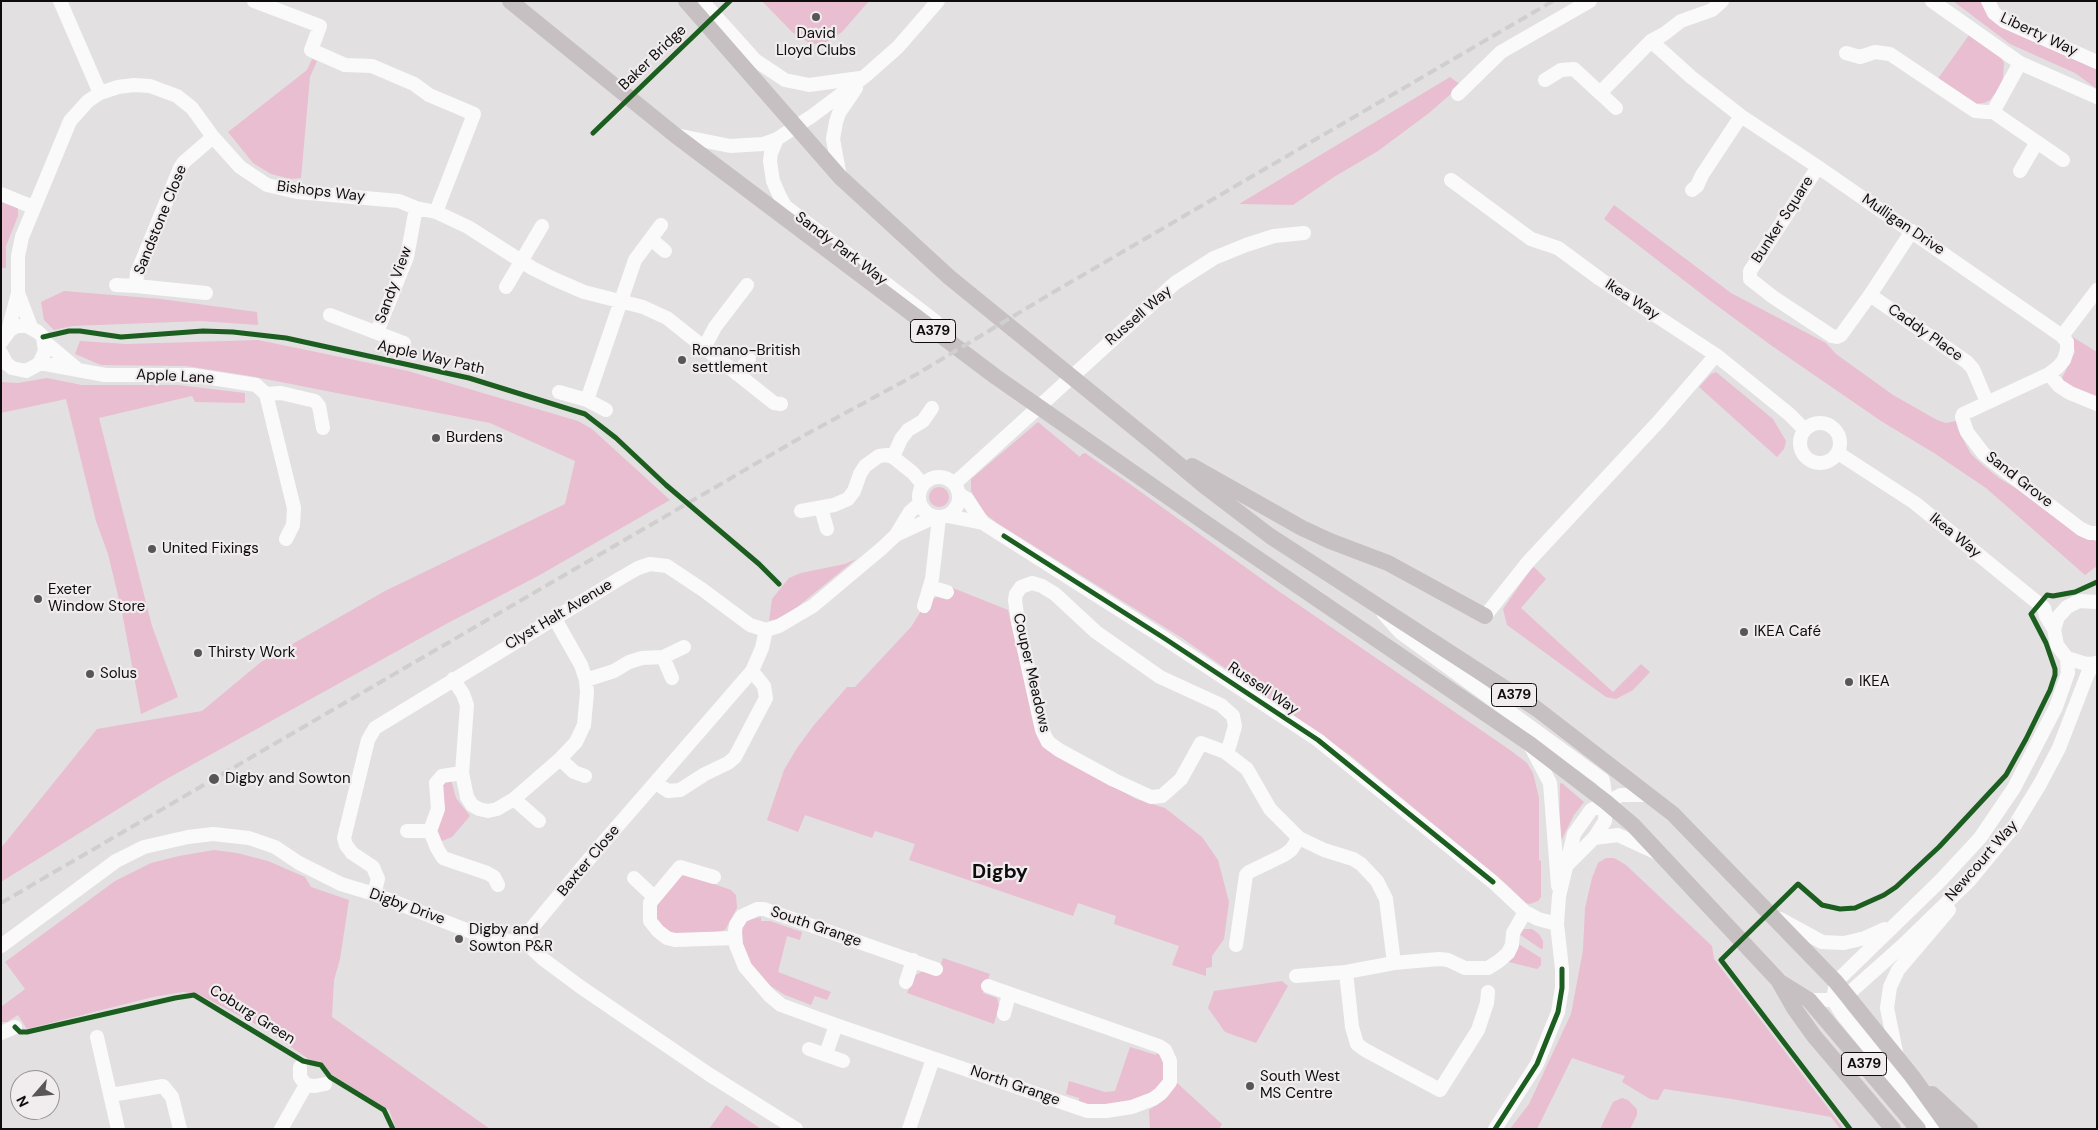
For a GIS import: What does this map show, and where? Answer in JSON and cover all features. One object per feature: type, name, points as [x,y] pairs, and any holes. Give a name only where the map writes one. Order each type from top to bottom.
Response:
[{"type":"main road","name":"A379","points":[[510,1],[675,135],[947,342],[1198,519],[1530,744],[1606,802],[1633,825],[1778,980],[1809,1000],[1918,1129]]},
{"type":"main road","name":"A379","points":[[686,1],[795,128],[840,177],[949,277],[1207,488],[1270,536],[1536,709],[1673,814],[1836,982],[1840,997],[1897,1057],[1950,1129]]},
{"type":"main road","name":"A379","points":[[1158,446],[1302,528],[1388,563],[1484,616]]},
{"type":"main road","points":[[1778,980],[1794,1008],[1814,1036],[1893,1129]]},
{"type":"main road","name":"A379","points":[[1912,1076],[1970,1129]]},
{"type":"street","points":[[60,1],[100,93]]},
{"type":"street","points":[[254,1],[320,26],[311,50],[345,65],[372,66],[414,84],[429,95],[474,114],[436,212]]},
{"type":"street","points":[[702,1],[755,60],[786,80],[810,85],[864,77]]},
{"type":"street","points":[[675,135],[730,146],[763,144],[777,138],[795,128],[864,77],[898,47],[938,1]]},
{"type":"street","points":[[1458,94],[1501,52],[1590,1]]},
{"type":"street","points":[[1600,93],[1651,41],[1664,34],[1680,21],[1712,10],[1722,1]]},
{"type":"street","points":[[1932,1],[2020,63],[2097,97]]},
{"type":"street","name":"Liberty Way","points":[[1988,1],[1994,13],[2004,21],[2097,62]]},
{"type":"street","name":"Mulligan Drive","points":[[1651,41],[1691,77],[1741,116],[2062,336]]},
{"type":"street","points":[[1846,53],[1860,57],[1875,52],[1890,54],[1975,111],[1993,112],[2063,160]]},
{"type":"street","points":[[1993,112],[2020,63]]},
{"type":"street","points":[[1545,80],[1555,72],[1574,69],[1616,108]]},
{"type":"street","points":[[840,177],[833,138],[836,122],[839,113],[864,77]]},
{"type":"street","name":"Bishops Way","points":[[5,337],[18,292],[18,256],[22,237],[70,121],[88,101],[100,93],[118,87],[134,85],[163,89],[178,96],[192,108],[213,137],[240,167],[267,186],[297,192],[399,201],[416,208],[436,212],[468,227],[520,261],[554,279],[584,292],[622,300],[667,318],[774,403],[781,404]]},
{"type":"street","points":[[1692,190],[1697,186],[1702,175],[1741,116]]},
{"type":"street","name":"Sandstone Close","points":[[136,286],[137,273],[180,168],[184,162],[213,137]]},
{"type":"street","name":"Sandy Park Way","points":[[777,138],[770,160],[773,181],[786,206],[936,321],[947,342]]},
{"type":"street","points":[[2020,171],[2037,142]]},
{"type":"street","name":"Bunker Square","points":[[1818,167],[1756,259],[1750,271],[1750,279],[1832,336],[1837,337],[1841,334],[1870,295],[1912,232]]},
{"type":"street","name":"Ikea Way","points":[[1451,180],[1530,239],[1558,248],[1600,279],[1716,355],[1790,414],[1805,430]]},
{"type":"street","points":[[1,194],[34,206]]},
{"type":"street","name":"Sandy View","points":[[377,332],[407,257],[416,208]]},
{"type":"street","points":[[587,400],[635,260],[661,225]]},
{"type":"street","points":[[506,287],[542,226]]},
{"type":"street","name":"Russell Way","points":[[983,524],[967,499],[957,489],[1014,428],[1176,283],[1214,258],[1264,239],[1304,232]]},
{"type":"street","points":[[650,239],[665,251]]},
{"type":"street","name":"Sandstone Close","points":[[116,285],[206,293]]},
{"type":"street","points":[[704,348],[715,327],[747,285]]},
{"type":"street","points":[[2062,336],[2097,290]]},
{"type":"street","name":"Bishops Way","points":[[18,292],[31,327]]},
{"type":"street","name":"Caddy Place","points":[[1870,295],[1966,362],[1973,370],[1988,402]]},
{"type":"street","name":"Sandy View","points":[[330,315],[404,343]]},
{"type":"street","points":[[5,337],[17,326],[31,327]]},
{"type":"street","name":"Apple Lane","points":[[31,327],[38,332],[44,341],[81,371]]},
{"type":"street","name":"Sand Grove","points":[[2062,336],[2067,342],[2064,360],[2049,374],[1963,414],[1962,417],[1967,432],[1983,453],[2081,529],[2090,533],[2097,533]]},
{"type":"street","points":[[1,353],[5,367],[26,370],[40,363],[45,351],[44,341]]},
{"type":"street","points":[[1484,616],[1528,562],[1716,355]]},
{"type":"street","points":[[737,374],[749,359]]},
{"type":"street","name":"Apple Lane","points":[[40,363],[105,375],[192,375],[256,385],[266,394],[281,393],[315,401],[319,406],[323,428]]},
{"type":"street","points":[[2049,374],[2059,386],[2070,393],[2097,404]]},
{"type":"street","points":[[559,392],[587,400],[606,410]]},
{"type":"street","points":[[266,394],[294,508],[293,525],[286,539]]},
{"type":"street","points":[[893,457],[901,439],[908,430],[923,420],[932,408]]},
{"type":"street","points":[[1816,423],[1831,426],[1840,438],[1838,453],[1833,460],[1820,464],[1807,459],[1800,448],[1800,441],[1805,430],[1816,423]]},
{"type":"street","name":"Ikea Way","points":[[1838,453],[1915,503],[2044,608],[2046,616],[2054,629],[2057,645],[2067,658]]},
{"type":"street","points":[[801,512],[843,501],[851,496],[860,474],[872,460],[879,456],[887,455],[893,457],[923,485]]},
{"type":"street","points":[[896,535],[940,517],[958,505],[957,489],[949,480],[937,477],[932,478],[923,485],[919,495],[920,503],[925,512],[940,517]]},
{"type":"street","points":[[766,630],[779,626],[813,606],[896,535],[910,512],[920,503]]},
{"type":"street","points":[[821,508],[827,529]]},
{"type":"street","points":[[924,606],[930,587],[940,517]]},
{"type":"street","name":"Russell Way","points":[[940,517],[983,524],[1164,638],[1318,740],[1493,882],[1525,912],[1538,919],[1557,924]]},
{"type":"street","name":"Clyst Halt Avenue","points":[[374,894],[378,879],[373,867],[352,853],[346,845],[344,838],[368,740],[375,728],[638,568],[650,564],[666,566],[750,625],[766,630]]},
{"type":"street","name":"Couper Meadows","points":[[1225,752],[1229,747],[1235,726],[1233,716],[1222,705],[1160,677],[1096,632],[1055,594],[1042,586],[1032,583],[1021,587],[1016,594],[1015,600],[1018,622],[1042,730],[1053,747],[1139,793],[1151,797],[1162,796],[1180,779],[1201,743],[1225,752],[1247,769],[1270,809],[1299,838],[1324,850],[1353,859],[1366,868],[1377,881],[1386,899],[1394,963]]},
{"type":"street","points":[[930,587],[947,592]]},
{"type":"street","points":[[2054,629],[2058,616],[2067,607],[2079,601],[2093,599]]},
{"type":"street","points":[[1373,603],[1400,632],[1603,780],[1606,802],[1605,821],[1594,838],[1566,865]]},
{"type":"street","points":[[2044,608],[2056,604],[2067,607]]},
{"type":"street","points":[[453,679],[467,704],[462,772],[467,797],[472,805],[479,809],[497,809],[514,799],[560,759],[576,742],[584,725],[587,693],[586,680],[581,665],[555,619]]},
{"type":"street","name":"Baxter Close","points":[[524,941],[526,935],[752,670],[762,648],[766,630]]},
{"type":"street","points":[[586,680],[614,671],[629,662],[642,658],[663,657],[684,647]]},
{"type":"street","points":[[663,657],[672,678]]},
{"type":"street","points":[[2067,658],[2086,664],[2096,663]]},
{"type":"street","name":"Newcourt Way","points":[[1836,982],[1980,838],[2014,788],[2056,707],[2068,674],[2067,658]]},
{"type":"street","name":"Newcourt Way","points":[[1840,997],[1902,946],[1969,880],[2015,825],[2059,748],[2088,673],[2096,663]]},
{"type":"street","points":[[656,783],[668,791],[680,790],[705,774],[728,763],[735,757],[766,698],[764,686],[752,670]]},
{"type":"street","points":[[1530,744],[1550,783],[1559,896]]},
{"type":"street","points":[[560,759],[574,772],[585,776]]},
{"type":"street","points":[[462,772],[442,776],[436,783],[438,809],[430,831],[443,858],[487,873],[494,877],[498,885]]},
{"type":"street","points":[[1495,1129],[1537,1064],[1558,1012],[1562,988],[1557,924],[1559,896],[1574,834],[1590,810],[1621,795],[1649,795]]},
{"type":"street","points":[[514,799],[540,821]]},
{"type":"street","points":[[408,831],[430,831]]},
{"type":"street","name":"Digby Drive","points":[[1,946],[116,861],[144,847],[188,836],[213,834],[248,838],[262,842],[341,884],[374,894],[482,936],[514,942],[524,941]]},
{"type":"street","points":[[1594,838],[1618,835],[1662,856]]},
{"type":"street","points":[[1236,945],[1246,876],[1249,872],[1291,850],[1299,838]]},
{"type":"street","points":[[714,877],[680,866],[650,903],[650,921],[667,938],[675,940],[697,941],[734,938]]},
{"type":"street","points":[[634,878],[654,897]]},
{"type":"street","points":[[1897,1057],[1887,1008],[1890,987],[1898,970],[1940,922],[1969,880]]},
{"type":"street","name":"South Grange","points":[[734,938],[736,925],[742,916],[757,909],[764,909],[936,969]]},
{"type":"street","points":[[1296,976],[1346,972],[1394,963],[1439,959],[1448,960],[1465,968],[1488,968],[1499,962],[1508,953],[1512,944],[1513,933],[1525,912]]},
{"type":"street","points":[[1773,915],[1822,942],[1844,943],[1866,938],[1897,923]]},
{"type":"street","name":"North Grange","points":[[734,938],[745,967],[769,995],[781,1005],[1087,1111],[1096,1112],[1132,1107],[1153,1099],[1170,1082],[1170,1061],[1164,1050],[1159,1046],[1009,994]]},
{"type":"street","points":[[524,941],[590,994],[710,1075],[796,1129]]},
{"type":"street","points":[[906,982],[913,960]]},
{"type":"street","points":[[1346,972],[1352,1027],[1357,1044],[1440,1090],[1478,1030],[1487,1003],[1488,992]]},
{"type":"street","points":[[988,986],[1009,994],[1004,1014]]},
{"type":"street","points":[[1809,1000],[1840,997],[1842,1014],[1914,1103],[1932,1129]]},
{"type":"street","points":[[826,1054],[836,1025]]},
{"type":"street","points":[[1,1032],[15,1027]]},
{"type":"street","points":[[96,1037],[118,1129]]},
{"type":"street","points":[[809,1049],[843,1061]]},
{"type":"street","points":[[909,1129],[934,1058]]},
{"type":"street","points":[[300,1067],[300,1077],[306,1085],[325,1084]]},
{"type":"street","points":[[281,1129],[306,1085]]},
{"type":"street","points":[[111,1095],[163,1086],[172,1097],[180,1129]]},
{"type":"shaded area","name":"David Lloyd Clubs","points":[[762,1],[869,1],[842,32],[823,44],[811,44],[792,32]]},
{"type":"shaded area","points":[[1953,1],[1982,1],[2097,67],[2097,89],[2075,73],[2010,44]]},
{"type":"shaded area","points":[[1969,35],[2000,56],[2004,63],[2003,78],[1998,90],[1990,100],[1984,103],[1972,104],[1937,80]]},
{"type":"shaded area","points":[[312,59],[317,61],[310,77],[301,178],[291,179],[271,174],[253,163],[228,132],[307,70]]},
{"type":"shaded area","points":[[1450,77],[1461,85],[1429,113],[1378,151],[1334,177],[1293,205],[1239,204]]},
{"type":"shaded area","points":[[1,201],[18,208],[18,216],[6,246],[6,268],[1,268]]},
{"type":"shaded area","points":[[1614,205],[1731,293],[1826,343],[1836,354],[1893,395],[1937,420],[1946,423],[1956,421],[1958,430],[1971,454],[1984,466],[1999,478],[2039,502],[2074,529],[2097,542],[2097,566],[2085,575],[1986,488],[1934,453],[1881,421],[1712,302],[1604,219]]},
{"type":"shaded area","points":[[64,291],[161,299],[257,312],[258,325],[201,321],[72,326],[54,330],[44,320],[41,302]]},
{"type":"shaded area","points":[[2071,336],[2097,352],[2097,398],[2086,395],[2065,383],[2062,378],[2075,352]]},
{"type":"shaded area","points":[[258,340],[408,371],[578,421],[592,429],[670,500],[538,576],[446,624],[163,781],[1,882],[1,848],[97,729],[202,711],[261,662],[385,591],[565,504],[575,461],[490,423],[250,376],[186,366],[101,365],[75,354],[80,341],[127,344]]},
{"type":"shaded area","points":[[1716,372],[1773,419],[1786,441],[1784,449],[1777,457],[1699,387],[1711,374]]},
{"type":"shaded area","points":[[47,378],[82,385],[178,385],[245,393],[245,403],[195,402],[192,396],[99,418],[152,626],[178,697],[141,714],[122,612],[108,554],[96,521],[66,399],[1,413],[1,382],[18,383]]},
{"type":"shaded area","points":[[1038,422],[1080,457],[1085,453],[1277,590],[1527,763],[1533,773],[1539,798],[1541,897],[1538,901],[1530,904],[1526,903],[1506,884],[1351,756],[1182,638],[997,523],[984,513],[971,491],[971,479]]},
{"type":"shaded area","points":[[935,487],[943,487],[949,493],[949,501],[943,507],[935,507],[929,501],[929,493]]},
{"type":"shaded area","points":[[856,559],[796,608],[781,618],[769,621],[772,599],[789,578],[801,573],[845,564]]},
{"type":"shaded area","points":[[1534,567],[1546,579],[1521,608],[1613,692],[1641,664],[1650,672],[1633,690],[1616,699],[1606,697],[1507,625],[1503,609]]},
{"type":"shaded area","points":[[953,588],[1008,610],[1038,737],[1042,746],[1136,799],[1165,808],[1202,837],[1218,860],[1229,902],[1224,939],[1212,956],[1212,967],[1206,968],[1206,976],[1172,965],[1179,946],[1114,924],[1116,916],[1078,903],[1073,916],[909,860],[915,844],[875,831],[872,838],[805,815],[798,832],[767,820],[784,770],[814,725],[847,687],[855,687],[911,627],[921,611],[927,613],[933,599],[937,597],[948,600]]},
{"type":"shaded area","points":[[451,780],[456,798],[470,816],[452,837],[437,843],[436,824],[441,782]]},
{"type":"shaded area","points":[[1560,783],[1584,802],[1574,815],[1561,841],[1559,837]]},
{"type":"shaded area","points":[[214,850],[237,853],[268,861],[305,877],[311,887],[349,900],[340,959],[334,980],[332,1017],[490,1129],[396,1129],[389,1110],[323,1069],[265,1029],[198,994],[183,992],[153,997],[27,1029],[18,1015],[7,1022],[1,1022],[1,1007],[25,989],[5,962],[115,881],[151,863]]},
{"type":"shaded area","points":[[1606,858],[1614,858],[1626,865],[1712,946],[1714,959],[1844,1129],[1840,1129],[1831,1117],[1732,1099],[1664,1089],[1658,1100],[1650,1099],[1622,1082],[1625,1076],[1572,1058],[1537,1129],[1510,1129],[1529,1104],[1571,1014],[1583,950],[1585,908],[1592,878],[1598,863]]},
{"type":"shaded area","points":[[683,870],[709,879],[714,884],[731,890],[736,895],[737,908],[725,930],[709,934],[676,936],[653,919],[653,905]]},
{"type":"shaded area","points":[[761,917],[761,921],[770,921],[802,932],[800,940],[787,936],[778,972],[831,992],[827,1000],[815,996],[811,1005],[785,995],[761,980],[743,953],[741,927],[744,921]]},
{"type":"shaded area","points":[[1524,929],[1532,929],[1539,934],[1543,941],[1543,948],[1541,949],[1519,934]]},
{"type":"shaded area","points":[[1517,943],[1541,958],[1541,965],[1537,969],[1509,962],[1514,954]]},
{"type":"shaded area","points":[[943,958],[990,974],[983,993],[997,998],[999,1006],[994,1024],[907,993],[914,976],[923,971],[936,976]]},
{"type":"shaded area","points":[[1282,981],[1288,986],[1256,1043],[1225,1032],[1208,1008],[1214,991]]},
{"type":"shaded area","points":[[1130,1047],[1156,1055],[1157,1052],[1164,1060],[1165,1077],[1161,1084],[1152,1092],[1122,1103],[1094,1106],[1079,1102],[1079,1098],[1066,1094],[1069,1081],[1105,1092],[1115,1091]]},
{"type":"shaded area","points":[[1177,1083],[1222,1124],[1219,1129],[1150,1129],[1149,1110],[1168,1097]]},
{"type":"shaded area","points":[[1622,1098],[1628,1100],[1637,1109],[1637,1115],[1630,1129],[1600,1129],[1613,1102]]},
{"type":"shaded area","points":[[726,1105],[761,1129],[709,1129]]},
{"type":"railway","points":[[1,903],[805,435],[917,374],[1052,293],[1553,1]]},
{"type":"cycle path","name":"Baker Bridge","points":[[593,133],[730,1]]},
{"type":"cycle path","name":"Apple Way Path","points":[[43,337],[69,331],[121,337],[203,331],[233,332],[286,338],[469,378],[585,414],[616,438],[666,485],[759,564],[779,584]]},
{"type":"cycle path","points":[[1004,536],[1164,638],[1318,740],[1493,882]]},
{"type":"cycle path","points":[[1850,1129],[1721,960],[1798,884],[1822,905],[1840,909],[1855,908],[1884,895],[1896,887],[1939,847],[2006,775],[2050,690],[2055,669],[2046,643],[2031,614],[2047,595],[2053,596],[2075,592],[2097,582]]},
{"type":"cycle path","points":[[1495,1129],[1537,1064],[1558,1012],[1562,988],[1562,969]]},
{"type":"cycle path","name":"Coburg Green","points":[[15,1027],[20,1032],[27,1032],[194,995],[303,1061],[321,1065],[330,1077],[384,1110],[393,1129]]},
{"type":"place","name":"David Lloyd Clubs","points":[[816,17]]},
{"type":"place","name":"Romano-British settlement","points":[[682,360]]},
{"type":"place","name":"Burdens","points":[[436,438]]},
{"type":"place","name":"United Fixings","points":[[152,549]]},
{"type":"place","name":"Exeter Window Store","points":[[38,599]]},
{"type":"place","name":"IKEA Café","points":[[1744,632]]},
{"type":"place","name":"Thirsty Work","points":[[198,653]]},
{"type":"place","name":"Solus","points":[[90,674]]},
{"type":"place","name":"IKEA","points":[[1849,682]]},
{"type":"place","name":"Digby and Sowton","points":[[214,779]]},
{"type":"place","name":"Digby and Sowton P&R","points":[[459,939]]},
{"type":"place","name":"South West MS Centre","points":[[1250,1086]]},
{"type":"district","name":"Digby","points":[[1000,873]]}]
